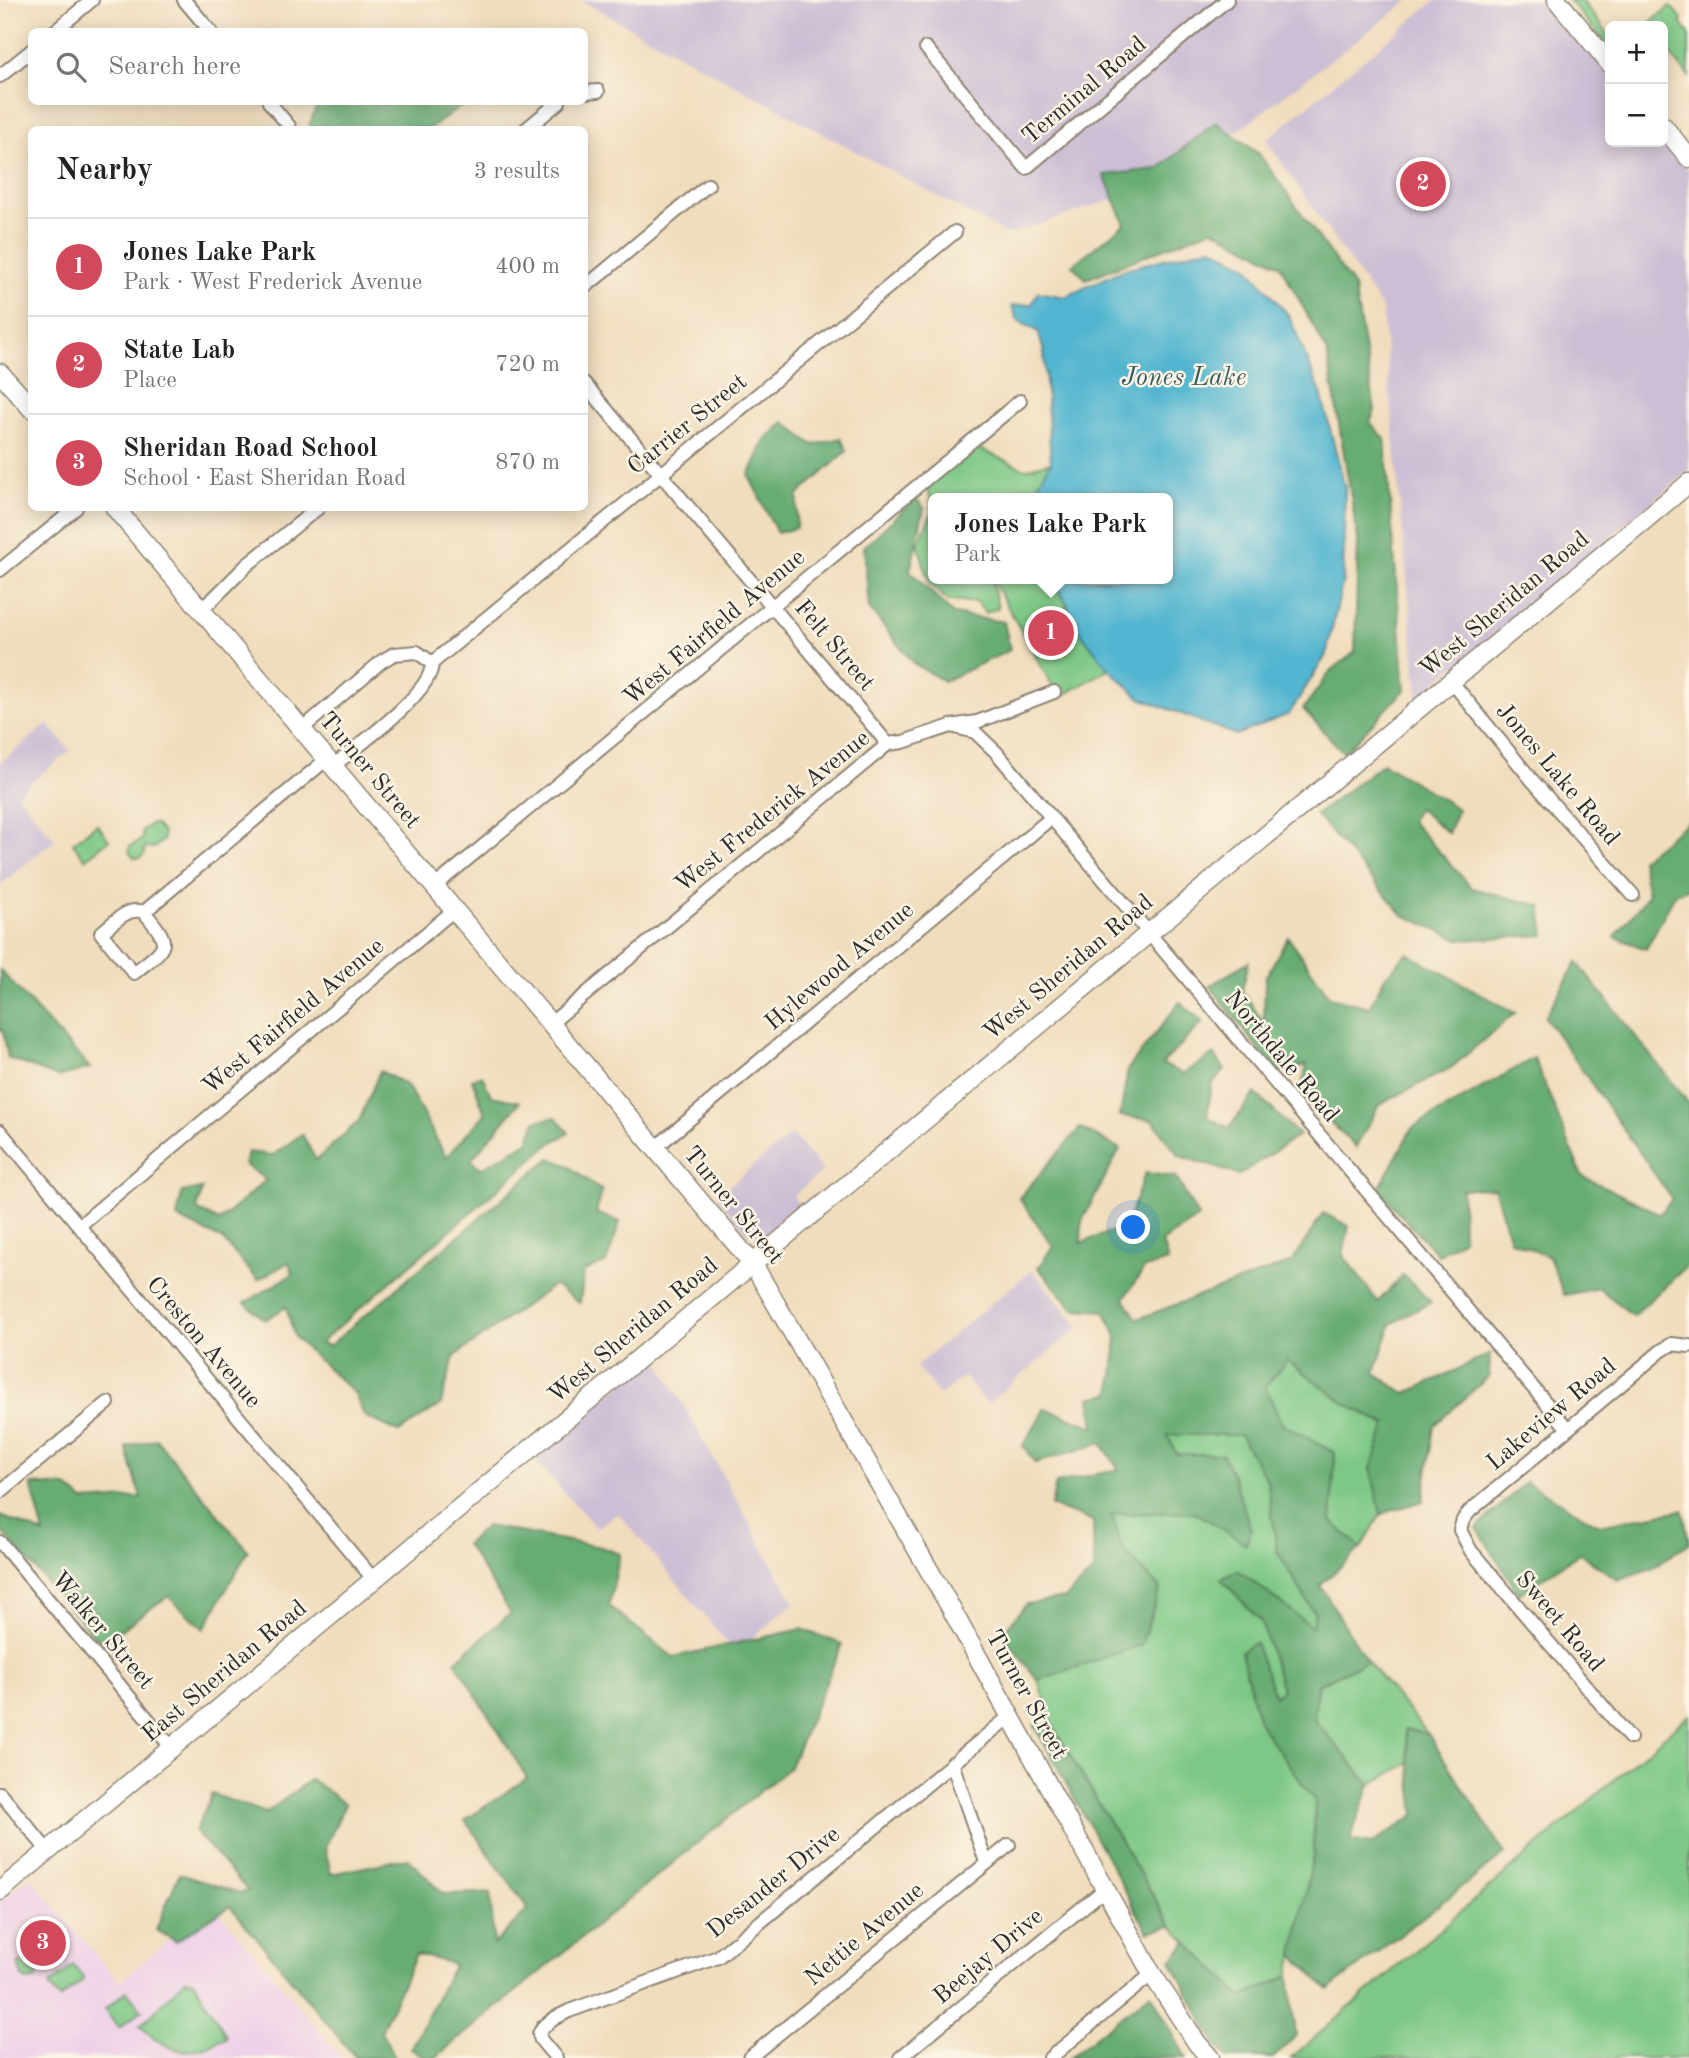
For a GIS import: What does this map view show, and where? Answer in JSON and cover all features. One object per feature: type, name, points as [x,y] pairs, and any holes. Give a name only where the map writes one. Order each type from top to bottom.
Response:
[{"type":"street","points":[[59,28],[92,0]]},
{"type":"street","points":[[184,0],[208,28]]},
{"type":"street","name":"Terminal Road","points":[[926,48],[1026,168],[1227,0]]},
{"type":"street","points":[[1557,0],[1605,58]]},
{"type":"street","points":[[0,76],[28,53]]},
{"type":"street","points":[[588,92],[598,91]]},
{"type":"street","points":[[272,105],[289,126]]},
{"type":"street","points":[[531,126],[555,105]]},
{"type":"street","points":[[1668,132],[1689,158]]},
{"type":"street","points":[[588,285],[708,185]]},
{"type":"street","name":"Carrier Street","points":[[144,912],[412,700],[426,684],[432,671],[432,663],[955,232]]},
{"type":"street","points":[[0,373],[28,404]]},
{"type":"street","name":"Felt Street","points":[[588,388],[888,744]]},
{"type":"street","name":"West Fairfield Avenue","points":[[435,886],[1020,401]]},
{"type":"street","name":"West Sheridan Road","points":[[481,1491],[1689,483]]},
{"type":"street","points":[[0,570],[72,511]]},
{"type":"street","name":"Turner Street","points":[[118,511],[753,1264],[932,1575],[1152,1973],[1210,2058]]},
{"type":"street","points":[[200,608],[211,601],[247,565],[314,511]]},
{"type":"street","points":[[302,729],[382,661],[394,654],[417,652],[432,663]]},
{"type":"street","name":"Jones Lake Road","points":[[1451,681],[1532,780],[1633,895]]},
{"type":"street","name":"West Frederick Avenue","points":[[551,1023],[888,744],[903,742],[951,726],[977,722],[1054,692]]},
{"type":"street","name":"Northdale Road","points":[[951,726],[975,732],[986,741],[1568,1429]]},
{"type":"street","name":"Hylewood Avenue","points":[[656,1148],[1051,818]]},
{"type":"street","points":[[135,909],[144,912],[162,933],[164,945],[134,973],[101,933],[127,912],[135,909]]},
{"type":"street","name":"West Fairfield Avenue","points":[[79,1226],[454,910]]},
{"type":"street","name":"Creston Avenue","points":[[0,1131],[374,1580]]},
{"type":"street","name":"Lakeview Road","points":[[1460,1530],[1470,1511],[1661,1351],[1672,1344],[1686,1345]]},
{"type":"street","points":[[0,1492],[108,1403]]},
{"type":"street","name":"East Sheridan Road","points":[[0,1891],[481,1491]]},
{"type":"street","name":"Sweet Road","points":[[1460,1530],[1471,1551],[1630,1738]]},
{"type":"street","name":"Walker Street","points":[[0,1542],[172,1748]]},
{"type":"street","name":"Desander Drive","points":[[556,2058],[541,2040],[539,2034],[543,2027],[569,2011],[718,1957],[1009,1717]]},
{"type":"street","points":[[952,1763],[986,1863]]},
{"type":"street","points":[[0,1793],[48,1850]]},
{"type":"street","name":"Nettie Avenue","points":[[749,2058],[1009,1845]]},
{"type":"street","name":"Beejay Drive","points":[[900,2058],[1105,1889]]},
{"type":"street","points":[[1050,2058],[1152,1973]]},
{"type":"shaded area","points":[[580,0],[1410,0],[1174,179],[1008,235]]},
{"type":"shaded area","points":[[1436,0],[1548,0],[1605,69],[1605,147],[1668,147],[1668,144],[1689,170],[1689,471],[1418,697],[1382,308],[1266,140]]},
{"type":"shaded area","points":[[48,724],[70,751],[17,794],[55,840],[0,885],[0,763]]},
{"type":"shaded area","points":[[792,1134],[823,1171],[793,1196],[800,1206],[765,1236],[748,1234],[717,1196]]},
{"type":"shaded area","points":[[1032,1270],[1079,1327],[987,1404],[964,1376],[940,1395],[916,1366]]},
{"type":"shaded area","points":[[654,1357],[661,1365],[794,1603],[735,1652],[618,1513],[596,1528],[533,1458]]},
{"type":"shaded area","points":[[30,1877],[119,1982],[213,1904],[342,2058],[0,2058],[0,1902]]},
{"type":"green space","points":[[1569,0],[1581,0],[1605,30],[1605,43]]},
{"type":"green space","points":[[1670,6],[1682,18],[1681,23],[1689,33],[1689,77],[1668,51],[1668,21],[1652,21]]},
{"type":"green space","points":[[317,105],[463,105],[434,126],[309,126]]},
{"type":"green space","points":[[1216,122],[1259,154],[1354,287],[1375,410],[1370,423],[1385,439],[1405,690],[1344,753],[1303,709],[1331,671],[1355,652],[1358,539],[1327,351],[1280,265],[1213,229],[1086,279],[1072,265],[1125,224],[1104,175],[1158,169]]},
{"type":"green space","points":[[784,422],[813,445],[841,438],[847,451],[798,495],[796,528],[777,533],[749,476],[765,440]]},
{"type":"green space","points":[[975,447],[1025,469],[1051,462],[1034,493],[929,493],[927,485]]},
{"type":"green space","points":[[916,498],[924,508],[910,571],[953,614],[1004,622],[1010,650],[944,681],[914,664],[869,608],[864,547]]},
{"type":"green space","points":[[928,521],[928,579],[918,543]]},
{"type":"green space","points":[[930,584],[992,584],[998,608],[985,613],[977,602],[948,601]]},
{"type":"green space","points":[[995,584],[1053,584],[1066,603],[1072,622],[1109,669],[1059,698]]},
{"type":"green space","points":[[1383,763],[1458,809],[1448,833],[1418,808],[1411,821],[1472,888],[1541,906],[1545,935],[1461,940],[1403,915],[1316,815]]},
{"type":"green space","points":[[1689,821],[1689,888],[1675,894],[1646,949],[1615,937],[1648,895],[1641,859]]},
{"type":"green space","points":[[97,824],[109,840],[85,859],[73,843]]},
{"type":"green space","points":[[155,824],[163,833],[163,840],[154,848],[144,849],[145,854],[140,858],[134,858],[129,852],[130,846],[142,840],[142,830]]},
{"type":"green space","points":[[1288,937],[1330,997],[1369,1007],[1385,977],[1407,953],[1515,1013],[1451,1068],[1379,1105],[1356,1147],[1300,1093],[1307,1065],[1277,1073],[1210,986],[1249,961],[1242,990],[1264,1023],[1265,978]]},
{"type":"green space","points":[[1577,962],[1689,1104],[1689,1264],[1633,1316],[1599,1288],[1564,1295],[1549,1257],[1510,1240],[1494,1188],[1462,1189],[1463,1239],[1438,1255],[1378,1190],[1412,1128],[1534,1058],[1582,1176],[1660,1214],[1672,1199],[1545,1017]]},
{"type":"green space","points":[[0,970],[90,1068],[58,1077],[8,1058],[3,1030],[0,1030]]},
{"type":"green space","points":[[1180,1002],[1203,1022],[1162,1064],[1183,1074],[1214,1054],[1225,1070],[1212,1084],[1207,1117],[1229,1128],[1255,1093],[1299,1135],[1239,1175],[1179,1156],[1152,1120],[1120,1116],[1128,1069]]},
{"type":"green space","points":[[380,1071],[407,1085],[446,1157],[485,1114],[472,1079],[482,1075],[491,1096],[520,1102],[471,1160],[481,1168],[528,1142],[536,1121],[556,1117],[569,1133],[551,1143],[320,1343],[329,1346],[550,1158],[567,1165],[602,1191],[596,1213],[620,1222],[606,1263],[584,1271],[580,1303],[554,1285],[454,1357],[441,1404],[399,1432],[364,1416],[355,1394],[295,1338],[286,1307],[265,1320],[245,1303],[293,1274],[289,1262],[258,1280],[223,1240],[177,1218],[182,1192],[202,1189],[197,1210],[219,1221],[266,1180],[244,1164],[248,1152],[273,1155],[302,1134],[316,1160],[359,1121]]},
{"type":"green space","points":[[1080,1128],[1120,1149],[1082,1221],[1081,1243],[1126,1226],[1145,1173],[1176,1177],[1198,1217],[1162,1242],[1168,1261],[1145,1268],[1124,1298],[1137,1319],[1292,1262],[1323,1213],[1349,1226],[1343,1255],[1378,1302],[1403,1275],[1431,1302],[1391,1324],[1375,1373],[1405,1394],[1490,1354],[1489,1376],[1434,1426],[1423,1501],[1381,1514],[1371,1469],[1386,1424],[1347,1405],[1287,1360],[1265,1387],[1282,1424],[1335,1453],[1331,1521],[1361,1548],[1320,1585],[1367,1661],[1317,1685],[1314,1720],[1370,1785],[1350,1840],[1371,1844],[1415,1815],[1405,1729],[1428,1734],[1505,1854],[1328,1990],[1293,1955],[1313,1857],[1315,1801],[1259,1723],[1241,1651],[1255,1643],[1275,1696],[1282,1689],[1261,1621],[1221,1579],[1238,1570],[1312,1627],[1315,1614],[1277,1551],[1268,1482],[1240,1435],[1168,1435],[1176,1454],[1222,1454],[1232,1473],[1251,1530],[1246,1544],[1195,1512],[1112,1514],[1122,1549],[1160,1588],[1141,1645],[1038,1680],[1002,1634],[1026,1604],[1065,1598],[1094,1571],[1093,1521],[1051,1506],[1056,1483],[1119,1469],[1101,1443],[1035,1463],[1023,1446],[1045,1408],[1094,1427],[1090,1398],[1111,1393],[1117,1337],[1104,1311],[1074,1309],[1038,1268],[1053,1246],[1019,1198]]},
{"type":"green space","points":[[1287,1359],[1347,1405],[1386,1425],[1371,1469],[1381,1514],[1361,1548],[1331,1521],[1335,1453],[1282,1424],[1264,1387]]},
{"type":"green space","points":[[1240,1434],[1268,1482],[1277,1551],[1315,1614],[1313,1627],[1296,1616],[1261,1621],[1282,1689],[1275,1697],[1255,1643],[1241,1651],[1259,1723],[1315,1801],[1313,1857],[1289,1976],[1242,1998],[1171,1926],[1054,1728],[1038,1680],[1141,1645],[1160,1588],[1122,1549],[1112,1514],[1195,1512],[1245,1543],[1175,1454],[1168,1435]]},
{"type":"green space","points":[[156,1439],[248,1551],[204,1629],[168,1596],[101,1644],[0,1529],[1,1516],[44,1534],[31,1484],[67,1487],[84,1501],[141,1497],[126,1447]]},
{"type":"green space","points":[[1526,1482],[1599,1525],[1683,1510],[1689,1543],[1652,1568],[1617,1580],[1580,1553],[1519,1594],[1477,1528]]},
{"type":"green space","points":[[486,1526],[601,1547],[620,1554],[609,1606],[673,1657],[802,1629],[842,1644],[790,1767],[435,2058],[426,2058],[411,2048],[454,1964],[416,1954],[381,2031],[395,2058],[356,2058],[230,1906],[176,1941],[156,1930],[179,1874],[240,1893],[248,1891],[195,1831],[212,1794],[266,1813],[311,1779],[345,1804],[325,1848],[331,1874],[407,1858],[444,1894],[490,1893],[494,1944],[528,1909],[465,1820],[527,1778],[455,1661],[511,1613],[466,1544]]},
{"type":"green space","points":[[1367,1661],[1428,1734],[1405,1729],[1409,1763],[1370,1785],[1314,1720],[1317,1685]]},
{"type":"green space","points":[[1689,1715],[1689,2058],[1291,2058]]},
{"type":"green space","points":[[1034,1725],[1054,1728],[1171,1926],[1148,1932]]},
{"type":"green space","points":[[1187,1942],[1242,1997],[1289,1976],[1296,2036],[1273,2058],[1228,2058],[1216,2044],[1171,1961]]},
{"type":"green space","points":[[33,1958],[38,1975],[35,1980],[28,1981],[22,1977],[18,1964]]},
{"type":"green space","points":[[73,1965],[84,1979],[60,1999],[49,1986]]},
{"type":"green space","points":[[185,1980],[193,1981],[227,2037],[201,2048],[181,2050],[162,2043],[140,2026]]},
{"type":"green space","points":[[127,1991],[142,2010],[119,2028],[104,2010]]},
{"type":"green space","points":[[1151,1993],[1186,2058],[1069,2058]]},
{"type":"water","name":"Jones Lake","points":[[1212,247],[1248,267],[1289,316],[1321,393],[1345,488],[1343,581],[1326,655],[1289,714],[1236,735],[1140,698],[1108,668],[1072,621],[1067,603],[1054,584],[1173,584],[1173,493],[1034,493],[1051,462],[1044,352],[1038,331],[1018,321],[1012,306],[1032,304],[1038,292],[1065,297],[1125,269]]},
{"type":"place","name":"State Lab","points":[[1423,184]]},
{"type":"place","name":"Jones Lake Park","points":[[1051,633]]},
{"type":"place","name":"Sheridan Road School","points":[[43,1943]]}]
